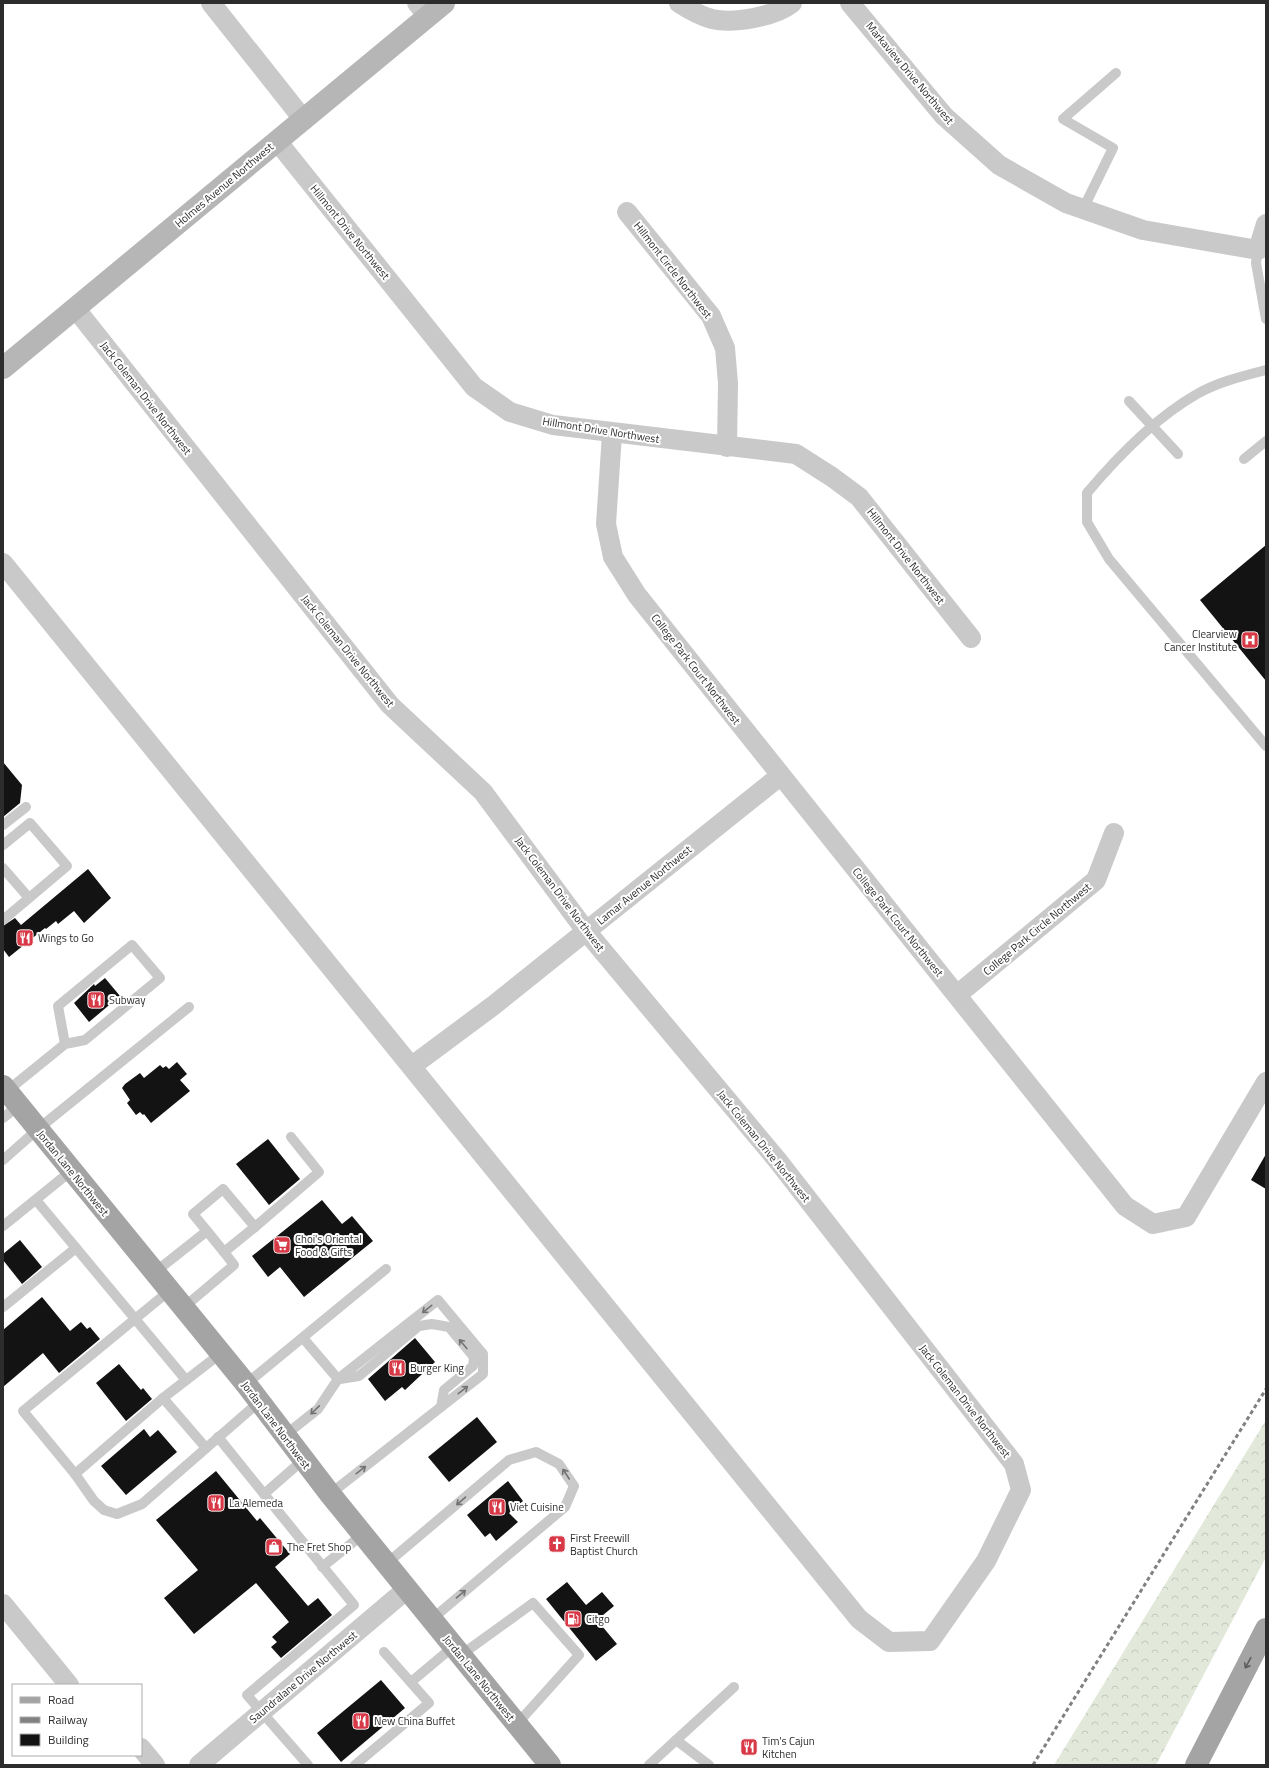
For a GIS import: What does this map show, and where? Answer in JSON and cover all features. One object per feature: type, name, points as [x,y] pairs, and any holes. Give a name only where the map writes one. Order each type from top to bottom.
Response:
[{"type":"main road","name":"Holmes Avenue Northwest","points":[[3,368],[277,141],[430,8]]},
{"type":"main road","name":"Jordan Lane Northwest","points":[[8,1100],[38,1129],[246,1384],[284,1436],[362,1535],[550,1765]]},
{"type":"main road","points":[[1196,1765],[1266,1629]]},
{"type":"street","points":[[212,3],[303,119]]},
{"type":"street","points":[[678,3],[712,19],[741,20],[768,14],[792,3]]},
{"type":"street","name":"Markaview Drive Northwest","points":[[850,3],[944,116],[999,165],[1066,202],[1142,230],[1258,250]]},
{"type":"street","name":"Hillmont Drive Northwest","points":[[277,141],[474,386],[510,412],[552,425],[612,434],[796,454],[832,477],[859,497],[971,638]]},
{"type":"street","name":"Hillmont Circle Northwest","points":[[627,212],[711,316],[724,348],[728,383],[726,447]]},
{"type":"street","points":[[1258,250],[1266,224]]},
{"type":"street","name":"Jack Coleman Drive Northwest","points":[[3,563],[859,1619],[889,1642],[930,1641],[986,1561],[1021,1490],[1014,1464],[778,1161],[586,931],[483,792],[390,705],[75,308]]},
{"type":"street","name":"College Park Court Northwest","points":[[612,434],[606,524],[612,557],[637,595],[780,776],[1126,1206],[1153,1224],[1186,1217],[1266,1082]]},
{"type":"street","name":"Lamar Avenue Northwest","points":[[412,1066],[494,1005],[780,776]]},
{"type":"street","name":"College Park Circle Northwest","points":[[957,995],[1096,880],[1114,833]]},
{"type":"street","name":"Saundralane Drive Northwest","points":[[199,1765],[407,1589]]},
{"type":"street","points":[[3,1604],[67,1684]]},
{"type":"street","points":[[142,1749],[155,1765]]},
{"type":"lane","points":[[1083,209],[1113,148],[1063,119],[1116,73]]},
{"type":"lane","points":[[1258,250],[1256,263],[1266,319]]},
{"type":"lane","points":[[1266,370],[1240,377],[1198,393],[1152,426],[1086,493],[1087,522],[1109,559],[1266,746]]},
{"type":"lane","points":[[1129,401],[1178,454]]},
{"type":"lane","points":[[1244,459],[1266,441]]},
{"type":"lane","points":[[3,825],[26,808]]},
{"type":"lane","points":[[3,845],[30,823],[67,866],[3,920]]},
{"type":"lane","points":[[3,868],[29,898]]},
{"type":"lane","points":[[8,1100],[65,1044],[86,1040],[160,978],[132,945],[58,1006],[65,1044]]},
{"type":"lane","points":[[3,1160],[38,1129],[189,1007]]},
{"type":"lane","points":[[224,1252],[319,1172],[291,1137]]},
{"type":"lane","points":[[3,1226],[71,1171]]},
{"type":"lane","points":[[183,1308],[234,1266],[193,1214],[223,1188],[255,1227]]},
{"type":"lane","points":[[36,1200],[186,1380]]},
{"type":"lane","points":[[154,1272],[207,1231]]},
{"type":"lane","points":[[3,1307],[76,1248]]},
{"type":"lane","points":[[246,1384],[386,1269]]},
{"type":"lane","points":[[169,1291],[23,1411],[75,1474],[94,1501],[104,1510],[117,1514],[142,1504],[259,1402]]},
{"type":"lane","points":[[284,1436],[318,1409],[338,1379],[438,1300],[483,1354],[483,1374],[330,1494]]},
{"type":"lane","points":[[338,1379],[359,1376],[419,1326],[432,1324],[449,1327],[474,1357],[473,1366],[444,1390],[441,1407]]},
{"type":"lane","points":[[303,1338],[338,1379]]},
{"type":"lane","points":[[75,1474],[163,1398],[220,1354]]},
{"type":"lane","points":[[163,1398],[206,1448]]},
{"type":"lane","points":[[218,1437],[354,1605],[247,1695],[308,1765]]},
{"type":"lane","points":[[386,1564],[509,1460],[536,1452],[559,1464],[574,1486],[565,1507],[432,1619]]},
{"type":"lane","points":[[264,1494],[303,1460]]},
{"type":"lane","points":[[322,1567],[362,1535]]},
{"type":"lane","points":[[410,1682],[533,1603],[580,1655],[517,1724]]},
{"type":"lane","points":[[354,1765],[428,1703],[384,1652]]},
{"type":"lane","points":[[648,1765],[734,1687]]},
{"type":"lane","points":[[676,1740],[709,1765]]},
{"type":"green space","points":[[1266,1420],[1266,1557],[1156,1765],[1054,1765]]},
{"type":"building","name":"Clearview Cancer Institute","points":[[1266,545],[1266,681],[1200,600]]},
{"type":"building","points":[[3,762],[22,785],[20,803],[3,817]]},
{"type":"building","points":[[88,869],[111,898],[84,923],[74,911],[58,924],[56,921],[46,929],[45,928],[9,957],[3,949],[3,926],[15,918],[21,925]]},
{"type":"building","points":[[105,978],[120,996],[89,1022],[74,1003],[94,984],[95,986]]},
{"type":"building","points":[[177,1062],[187,1074],[180,1080],[190,1091],[151,1123],[144,1114],[143,1115],[140,1112],[136,1115],[127,1103],[130,1100],[122,1088],[125,1084],[140,1073],[144,1078],[160,1065],[163,1068],[166,1066],[169,1069]]},
{"type":"building","points":[[268,1139],[300,1179],[269,1205],[236,1164]]},
{"type":"building","points":[[1266,1154],[1266,1189],[1251,1180]]},
{"type":"building","points":[[322,1200],[342,1224],[352,1216],[373,1241],[304,1297],[280,1267],[268,1277],[252,1256]]},
{"type":"building","points":[[20,1240],[42,1267],[22,1284],[3,1260],[3,1254]]},
{"type":"building","points":[[42,1297],[70,1331],[81,1322],[87,1329],[90,1327],[100,1339],[59,1373],[43,1353],[3,1387],[3,1330]]},
{"type":"building","points":[[415,1338],[435,1362],[405,1390],[402,1387],[385,1401],[368,1379]]},
{"type":"building","points":[[119,1364],[141,1390],[143,1388],[152,1399],[126,1421],[96,1383]]},
{"type":"building","points":[[477,1417],[497,1442],[449,1482],[428,1457]]},
{"type":"building","points":[[144,1429],[150,1437],[158,1430],[177,1452],[126,1495],[101,1466]]},
{"type":"building","points":[[216,1471],[257,1521],[260,1518],[290,1554],[275,1567],[308,1606],[318,1598],[332,1615],[281,1658],[271,1647],[277,1642],[272,1637],[289,1622],[256,1583],[194,1634],[164,1598],[198,1570],[156,1520]]},
{"type":"building","name":"Viet Cuisine","points":[[508,1481],[523,1501],[509,1513],[518,1522],[496,1541],[490,1533],[485,1537],[467,1515]]},
{"type":"building","points":[[567,1582],[586,1605],[602,1592],[614,1606],[597,1620],[617,1644],[596,1661],[546,1599]]},
{"type":"building","name":"New China Buffet","points":[[381,1680],[405,1708],[341,1762],[317,1733]]},
{"type":"railway","points":[[1033,1765],[1266,1389]]},
{"type":"place","name":"Clearview Cancer Institute","points":[[1250,640]]},
{"type":"place","name":"Wings to Go","points":[[25,938]]},
{"type":"place","name":"Subway","points":[[96,1000]]},
{"type":"place","name":"Choi's Oriental Food & Gifts","points":[[282,1245]]},
{"type":"place","name":"Burger King","points":[[397,1368]]},
{"type":"place","name":"La Alemeda","points":[[216,1503]]},
{"type":"place","name":"Viet Cuisine","points":[[497,1507]]},
{"type":"place","name":"First Freewill Baptist Church","points":[[557,1544]]},
{"type":"place","name":"The Fret Shop","points":[[274,1547]]},
{"type":"place","name":"Citgo","points":[[573,1619]]},
{"type":"place","name":"New China Buffet","points":[[361,1721]]},
{"type":"place","name":"Tim's Cajun Kitchen","points":[[749,1747]]}]
